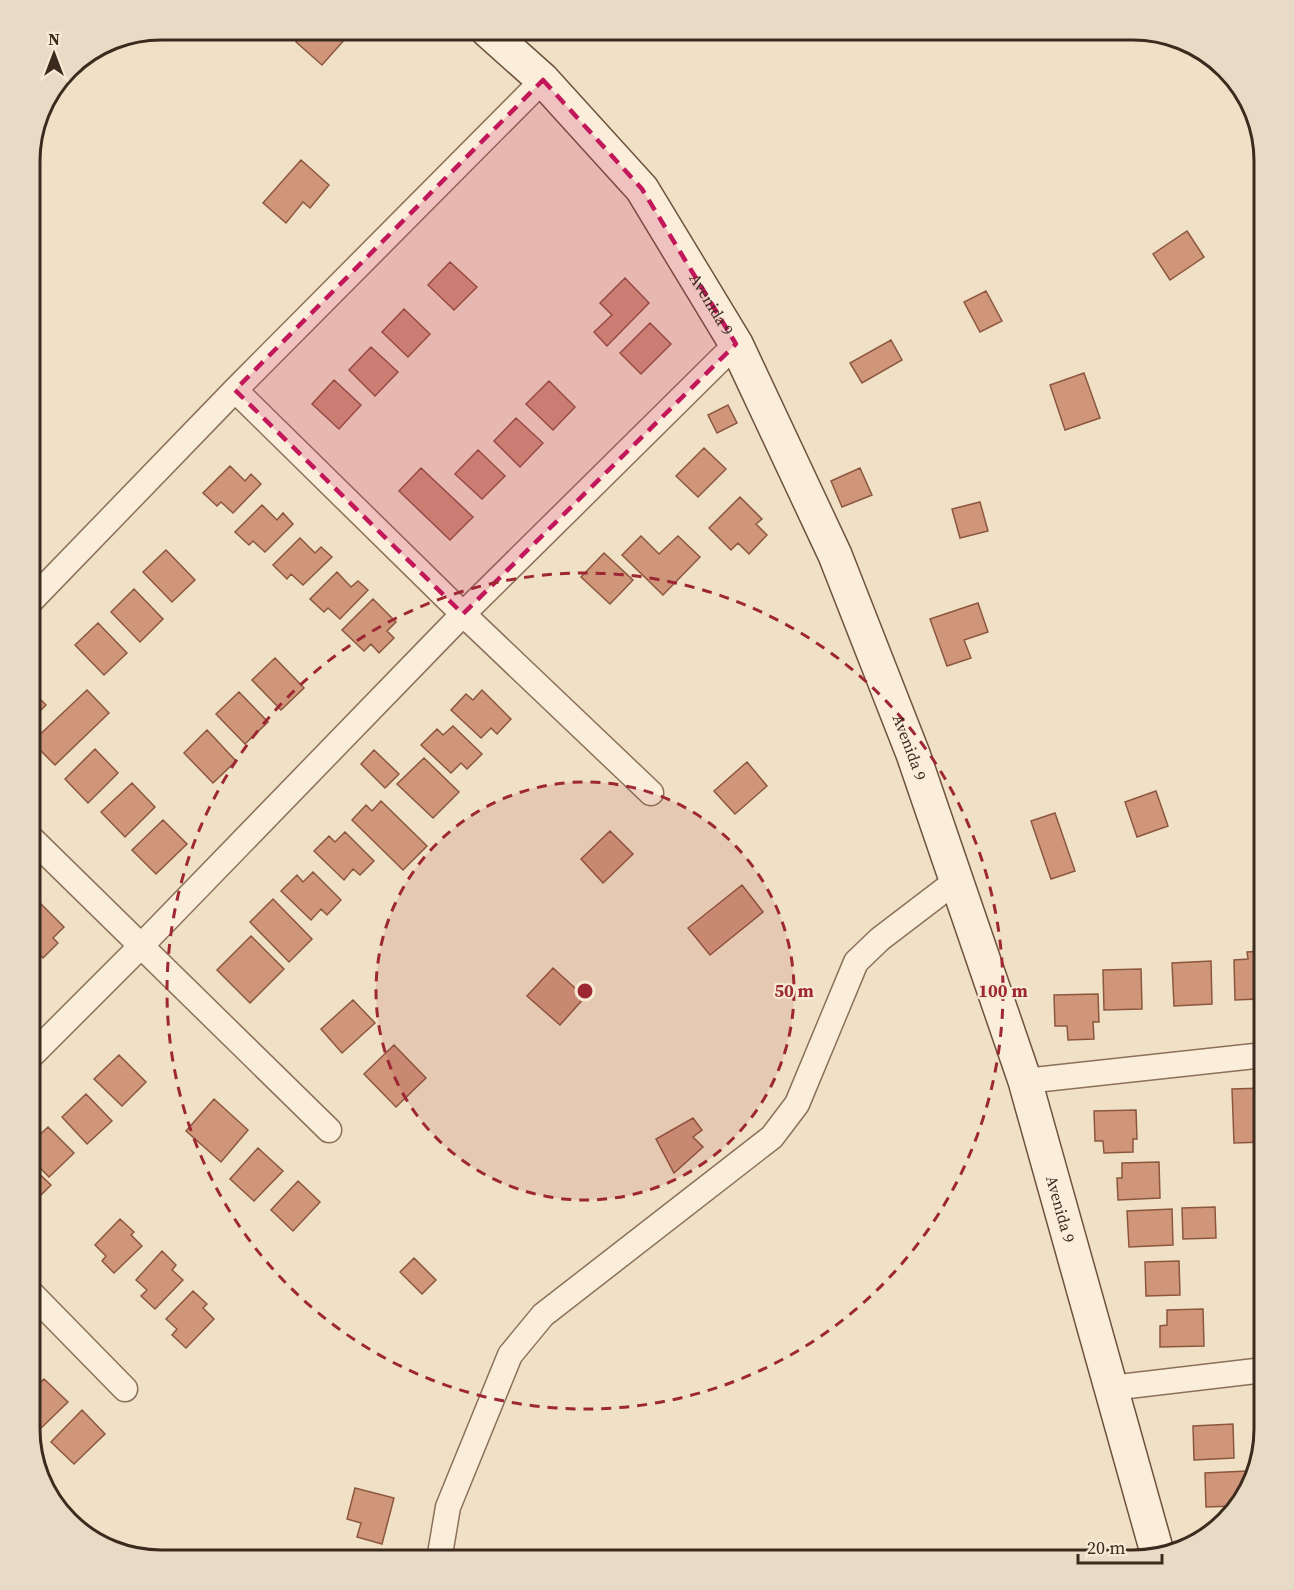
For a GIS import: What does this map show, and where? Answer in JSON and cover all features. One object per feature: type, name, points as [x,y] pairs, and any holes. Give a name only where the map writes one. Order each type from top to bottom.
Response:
[{"type":"main road","name":"Avenida 9","points":[[499,40],[543,80],[642,189],[736,344],[835,555],[913,754],[1025,1081],[1156,1547]]},
{"type":"street","points":[[41,591],[235,390],[543,80]]},
{"type":"street","points":[[40,1047],[463,614],[736,344]]},
{"type":"street","points":[[235,390],[463,614],[651,793]]},
{"type":"street","points":[[40,847],[329,1130]]},
{"type":"street","points":[[441,1550],[448,1507],[510,1355],[543,1314],[772,1137],[797,1104],[856,962],[880,939],[956,881]]},
{"type":"street","points":[[1025,1081],[1254,1056]]},
{"type":"street","points":[[40,1302],[125,1389]]},
{"type":"street","points":[[1111,1388],[1254,1371]]},
{"type":"highlighted area","points":[[543,80],[642,189],[736,344],[463,614],[235,390]]},
{"type":"building","points":[[298,40],[344,40],[322,65],[296,42]]},
{"type":"building","points":[[301,160],[329,185],[310,208],[303,202],[286,223],[263,203]]},
{"type":"building","points":[[1187,231],[1204,257],[1170,280],[1153,254]]},
{"type":"building","points":[[450,262],[477,287],[454,310],[428,285]]},
{"type":"building","points":[[625,278],[649,303],[607,346],[594,332],[612,315],[600,303]]},
{"type":"building","points":[[986,291],[1002,321],[980,332],[964,302]]},
{"type":"building","points":[[404,309],[430,334],[408,357],[382,332]]},
{"type":"building","points":[[650,323],[671,344],[641,374],[620,353]]},
{"type":"building","points":[[891,340],[902,360],[862,383],[850,363]]},
{"type":"building","points":[[371,347],[398,372],[375,396],[349,370]]},
{"type":"building","points":[[1084,373],[1100,418],[1065,430],[1050,385]]},
{"type":"building","points":[[334,380],[361,405],[339,429],[312,404]]},
{"type":"building","points":[[549,381],[575,407],[553,430],[526,404]]},
{"type":"building","points":[[728,405],[737,423],[717,433],[708,415]]},
{"type":"building","points":[[516,418],[543,443],[520,467],[494,441]]},
{"type":"building","points":[[704,448],[726,469],[698,497],[676,476]]},
{"type":"building","points":[[478,450],[505,476],[482,499],[455,474]]},
{"type":"building","points":[[230,466],[245,481],[251,474],[261,484],[233,513],[221,502],[217,506],[203,493]]},
{"type":"building","points":[[421,468],[473,517],[450,540],[399,491]]},
{"type":"building","points":[[860,468],[872,495],[842,507],[831,481]]},
{"type":"building","points":[[740,497],[762,519],[756,524],[767,535],[749,554],[738,543],[731,550],[709,528]]},
{"type":"building","points":[[980,502],[988,531],[960,538],[952,509]]},
{"type":"building","points":[[262,505],[277,520],[283,513],[293,524],[265,552],[253,541],[249,545],[235,532]]},
{"type":"building","points":[[641,536],[659,554],[678,536],[700,557],[663,595],[622,555]]},
{"type":"building","points":[[300,538],[315,553],[321,547],[332,557],[303,585],[291,574],[287,579],[273,565]]},
{"type":"building","points":[[166,550],[195,580],[172,602],[143,572]]},
{"type":"building","points":[[604,553],[633,580],[610,604],[581,577]]},
{"type":"building","points":[[337,572],[351,587],[358,581],[368,590],[340,619],[328,608],[324,612],[310,599]]},
{"type":"building","points":[[134,589],[163,619],[140,642],[111,612]]},
{"type":"building","points":[[373,599],[396,622],[387,631],[394,638],[379,653],[371,644],[364,651],[342,630]]},
{"type":"building","points":[[978,603],[988,632],[964,640],[971,658],[947,666],[930,619]]},
{"type":"building","points":[[98,623],[127,653],[104,675],[75,645]]},
{"type":"building","points":[[275,658],[304,688],[281,710],[252,680]]},
{"type":"building","points":[[87,690],[109,713],[55,765],[41,751],[41,734]]},
{"type":"building","points":[[482,690],[511,719],[497,734],[491,728],[481,738],[451,710],[466,694],[473,700]]},
{"type":"building","points":[[239,692],[268,722],[245,744],[216,714]]},
{"type":"building","points":[[41,700],[46,705],[41,710]]},
{"type":"building","points":[[453,726],[482,754],[467,769],[461,763],[451,773],[421,745],[437,729],[443,735]]},
{"type":"building","points":[[207,730],[236,761],[213,783],[184,753]]},
{"type":"building","points":[[95,749],[118,773],[88,803],[65,779]]},
{"type":"building","points":[[374,750],[399,774],[385,788],[361,764]]},
{"type":"building","points":[[424,758],[459,792],[433,818],[397,784]]},
{"type":"building","points":[[747,762],[767,786],[735,814],[714,791]]},
{"type":"building","points":[[132,783],[155,807],[125,837],[101,812]]},
{"type":"building","points":[[1156,791],[1168,826],[1137,837],[1125,802]]},
{"type":"building","points":[[381,801],[427,846],[403,870],[352,820],[366,805],[372,811]]},
{"type":"building","points":[[1055,813],[1075,871],[1051,879],[1031,821]]},
{"type":"building","points":[[163,820],[187,844],[156,874],[132,850]]},
{"type":"building","points":[[610,831],[633,854],[603,883],[581,859]]},
{"type":"building","points":[[345,832],[374,861],[360,875],[353,869],[344,880],[314,851],[329,836],[335,842]]},
{"type":"building","points":[[313,872],[341,900],[327,915],[321,909],[311,920],[281,891],[297,875],[303,882]]},
{"type":"building","points":[[742,885],[763,912],[710,955],[688,928]]},
{"type":"building","points":[[273,899],[312,939],[289,962],[250,922]]},
{"type":"building","points":[[40,903],[64,927],[53,938],[58,943],[43,958],[40,955]]},
{"type":"building","points":[[251,936],[284,969],[250,1003],[217,970]]},
{"type":"building","points":[[1247,952],[1254,952],[1254,999],[1235,1000],[1234,960],[1248,959]]},
{"type":"building","points":[[1211,961],[1212,1004],[1174,1006],[1172,963]]},
{"type":"building","points":[[553,968],[585,997],[560,1025],[527,996]]},
{"type":"building","points":[[1141,969],[1142,1009],[1104,1010],[1103,970]]},
{"type":"building","points":[[1098,994],[1099,1022],[1093,1022],[1094,1039],[1068,1040],[1067,1026],[1055,1026],[1054,995]]},
{"type":"building","points":[[353,1000],[375,1023],[342,1053],[321,1029]]},
{"type":"building","points":[[394,1045],[426,1078],[396,1107],[364,1074]]},
{"type":"building","points":[[119,1055],[146,1082],[122,1106],[94,1079]]},
{"type":"building","points":[[1254,1088],[1254,1142],[1234,1143],[1232,1089]]},
{"type":"building","points":[[86,1094],[112,1121],[87,1144],[62,1117]]},
{"type":"building","points":[[214,1099],[248,1130],[221,1162],[186,1131]]},
{"type":"building","points":[[1136,1110],[1137,1139],[1133,1139],[1133,1152],[1104,1153],[1103,1141],[1095,1141],[1094,1111]]},
{"type":"building","points":[[693,1118],[702,1130],[693,1137],[703,1147],[674,1173],[656,1139]]},
{"type":"building","points":[[48,1127],[74,1153],[49,1177],[40,1168],[40,1134]]},
{"type":"building","points":[[258,1148],[283,1171],[254,1201],[230,1179]]},
{"type":"building","points":[[1159,1162],[1160,1198],[1118,1200],[1117,1178],[1122,1178],[1122,1163]]},
{"type":"building","points":[[40,1175],[51,1185],[40,1196]]},
{"type":"building","points":[[298,1181],[320,1202],[293,1231],[271,1210]]},
{"type":"building","points":[[1215,1207],[1216,1238],[1183,1239],[1182,1208]]},
{"type":"building","points":[[1172,1209],[1173,1245],[1129,1247],[1127,1211]]},
{"type":"building","points":[[120,1219],[134,1232],[131,1235],[142,1246],[114,1273],[102,1261],[106,1256],[95,1245]]},
{"type":"building","points":[[162,1251],[176,1265],[172,1270],[183,1280],[155,1309],[141,1296],[147,1290],[136,1280]]},
{"type":"building","points":[[414,1258],[436,1280],[422,1294],[400,1272]]},
{"type":"building","points":[[1179,1261],[1180,1295],[1146,1296],[1145,1262]]},
{"type":"building","points":[[193,1291],[207,1304],[203,1308],[214,1319],[186,1348],[172,1335],[177,1329],[166,1319]]},
{"type":"building","points":[[1203,1309],[1204,1346],[1160,1347],[1160,1326],[1167,1325],[1167,1310]]},
{"type":"building","points":[[44,1379],[68,1402],[40,1429],[40,1428],[40,1383]]},
{"type":"building","points":[[82,1410],[105,1434],[74,1464],[51,1442]]},
{"type":"building","points":[[1233,1424],[1234,1458],[1194,1460],[1193,1426]]},
{"type":"building","points":[[1245,1471],[1233,1496],[1224,1506],[1206,1507],[1205,1473]]},
{"type":"building","points":[[355,1488],[394,1498],[382,1544],[357,1537],[361,1523],[347,1519]]}]
